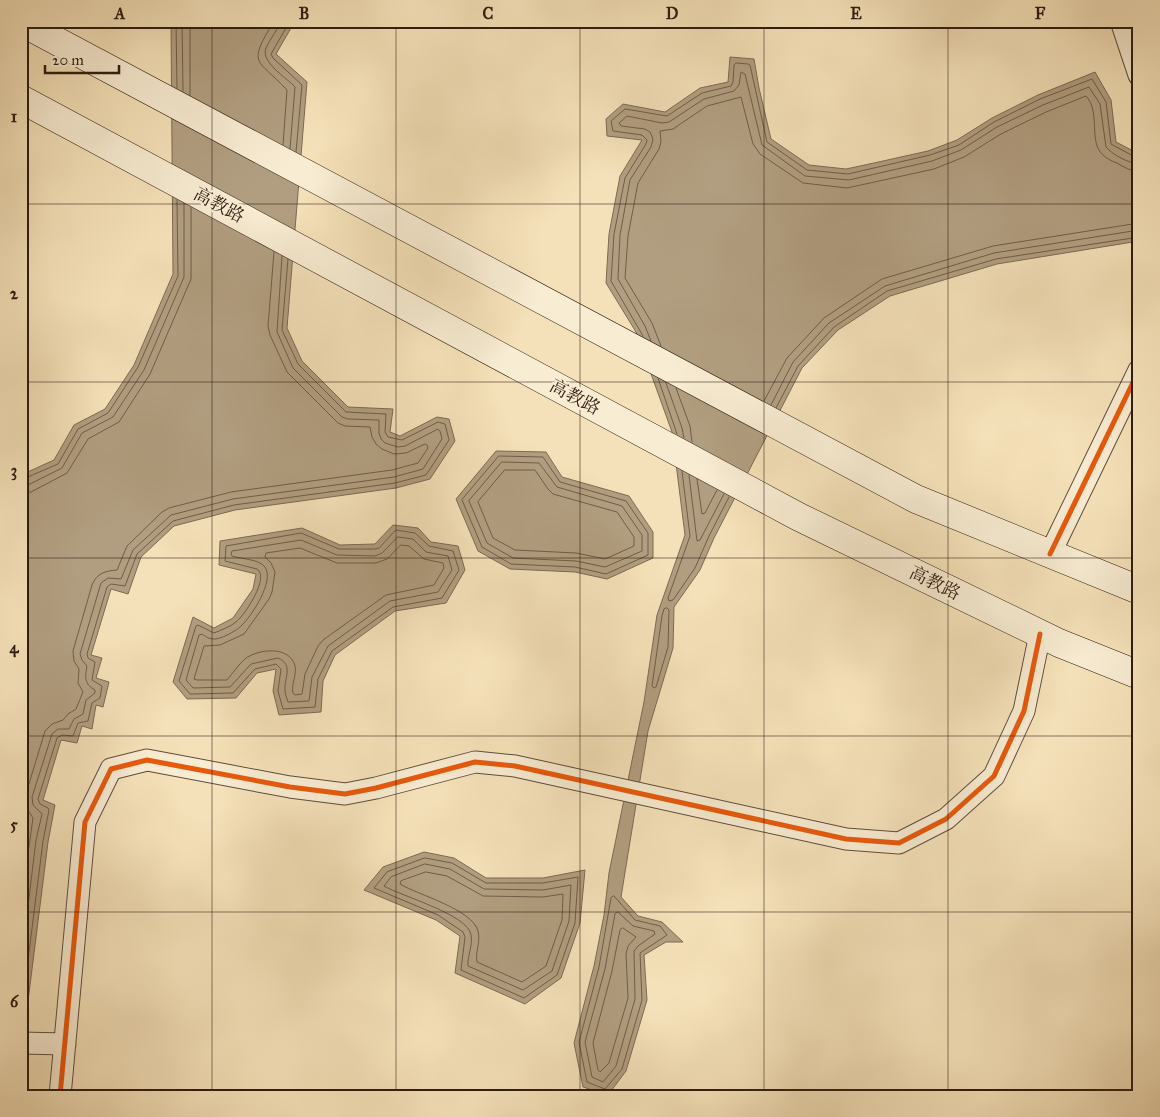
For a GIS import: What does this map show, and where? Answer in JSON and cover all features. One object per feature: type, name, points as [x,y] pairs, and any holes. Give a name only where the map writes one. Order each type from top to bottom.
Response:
[{"type":"main road","points":[[21,22],[916,499],[1139,590]]},
{"type":"main road","name":"高教路","points":[[21,99],[799,517],[1040,634],[1139,675]]},
{"type":"street","points":[[1121,21],[1139,75]]},
{"type":"street","points":[[1050,554],[1139,370]]},
{"type":"street","points":[[60,1096],[85,822],[112,769],[147,760],[290,787],[345,794],[376,788],[475,762],[515,766],[846,839],[899,843],[946,819],[994,776],[1024,710],[1040,634]]},
{"type":"street","points":[[21,1043],[65,1044]]},
{"type":"water","points":[[171,21],[295,21],[276,54],[307,82],[287,328],[302,361],[348,407],[393,409],[390,432],[400,436],[437,417],[449,419],[455,441],[430,479],[396,488],[235,510],[174,526],[141,557],[128,594],[111,589],[91,655],[102,658],[96,678],[109,682],[103,707],[96,705],[92,729],[82,726],[77,743],[61,740],[43,800],[55,805],[48,842],[27,1009],[23,1096],[21,1096],[21,475],[54,460],[74,425],[105,409],[134,365],[173,274]]},
{"type":"water","points":[[730,57],[754,59],[771,139],[809,165],[846,169],[928,151],[957,140],[992,118],[1038,95],[1095,72],[1111,100],[1116,142],[1139,154],[1139,241],[997,264],[890,296],[838,330],[802,368],[714,538],[700,570],[674,607],[673,648],[648,731],[621,897],[638,916],[662,922],[683,942],[666,942],[644,955],[647,1000],[626,1071],[608,1095],[583,1087],[574,1043],[594,966],[604,915],[609,873],[644,702],[657,615],[685,535],[672,432],[636,332],[606,283],[609,234],[620,176],[642,140],[607,136],[606,119],[623,104],[665,112],[700,88],[728,82]]},
{"type":"water","points":[[496,451],[546,452],[562,477],[629,496],[653,532],[653,558],[607,579],[575,572],[510,569],[478,551],[456,499]]},
{"type":"water","points":[[393,525],[418,528],[431,542],[458,546],[465,570],[446,603],[395,611],[335,655],[323,681],[321,712],[279,715],[273,691],[276,669],[257,673],[236,698],[187,699],[173,682],[193,617],[214,628],[233,618],[253,589],[256,574],[219,565],[220,541],[302,528],[340,545],[375,544]]},
{"type":"water","points":[[424,852],[454,858],[486,878],[543,878],[585,870],[580,923],[561,978],[525,1004],[455,973],[460,936],[436,920],[364,890],[383,867]]},
{"type":"cycle path","points":[[1050,554],[1139,370]]},
{"type":"cycle path","points":[[60,1096],[85,822],[111,769],[147,760],[290,787],[345,794],[376,788],[475,762],[515,766],[846,839],[899,843],[946,819],[994,776],[1024,711],[1040,634]]}]
